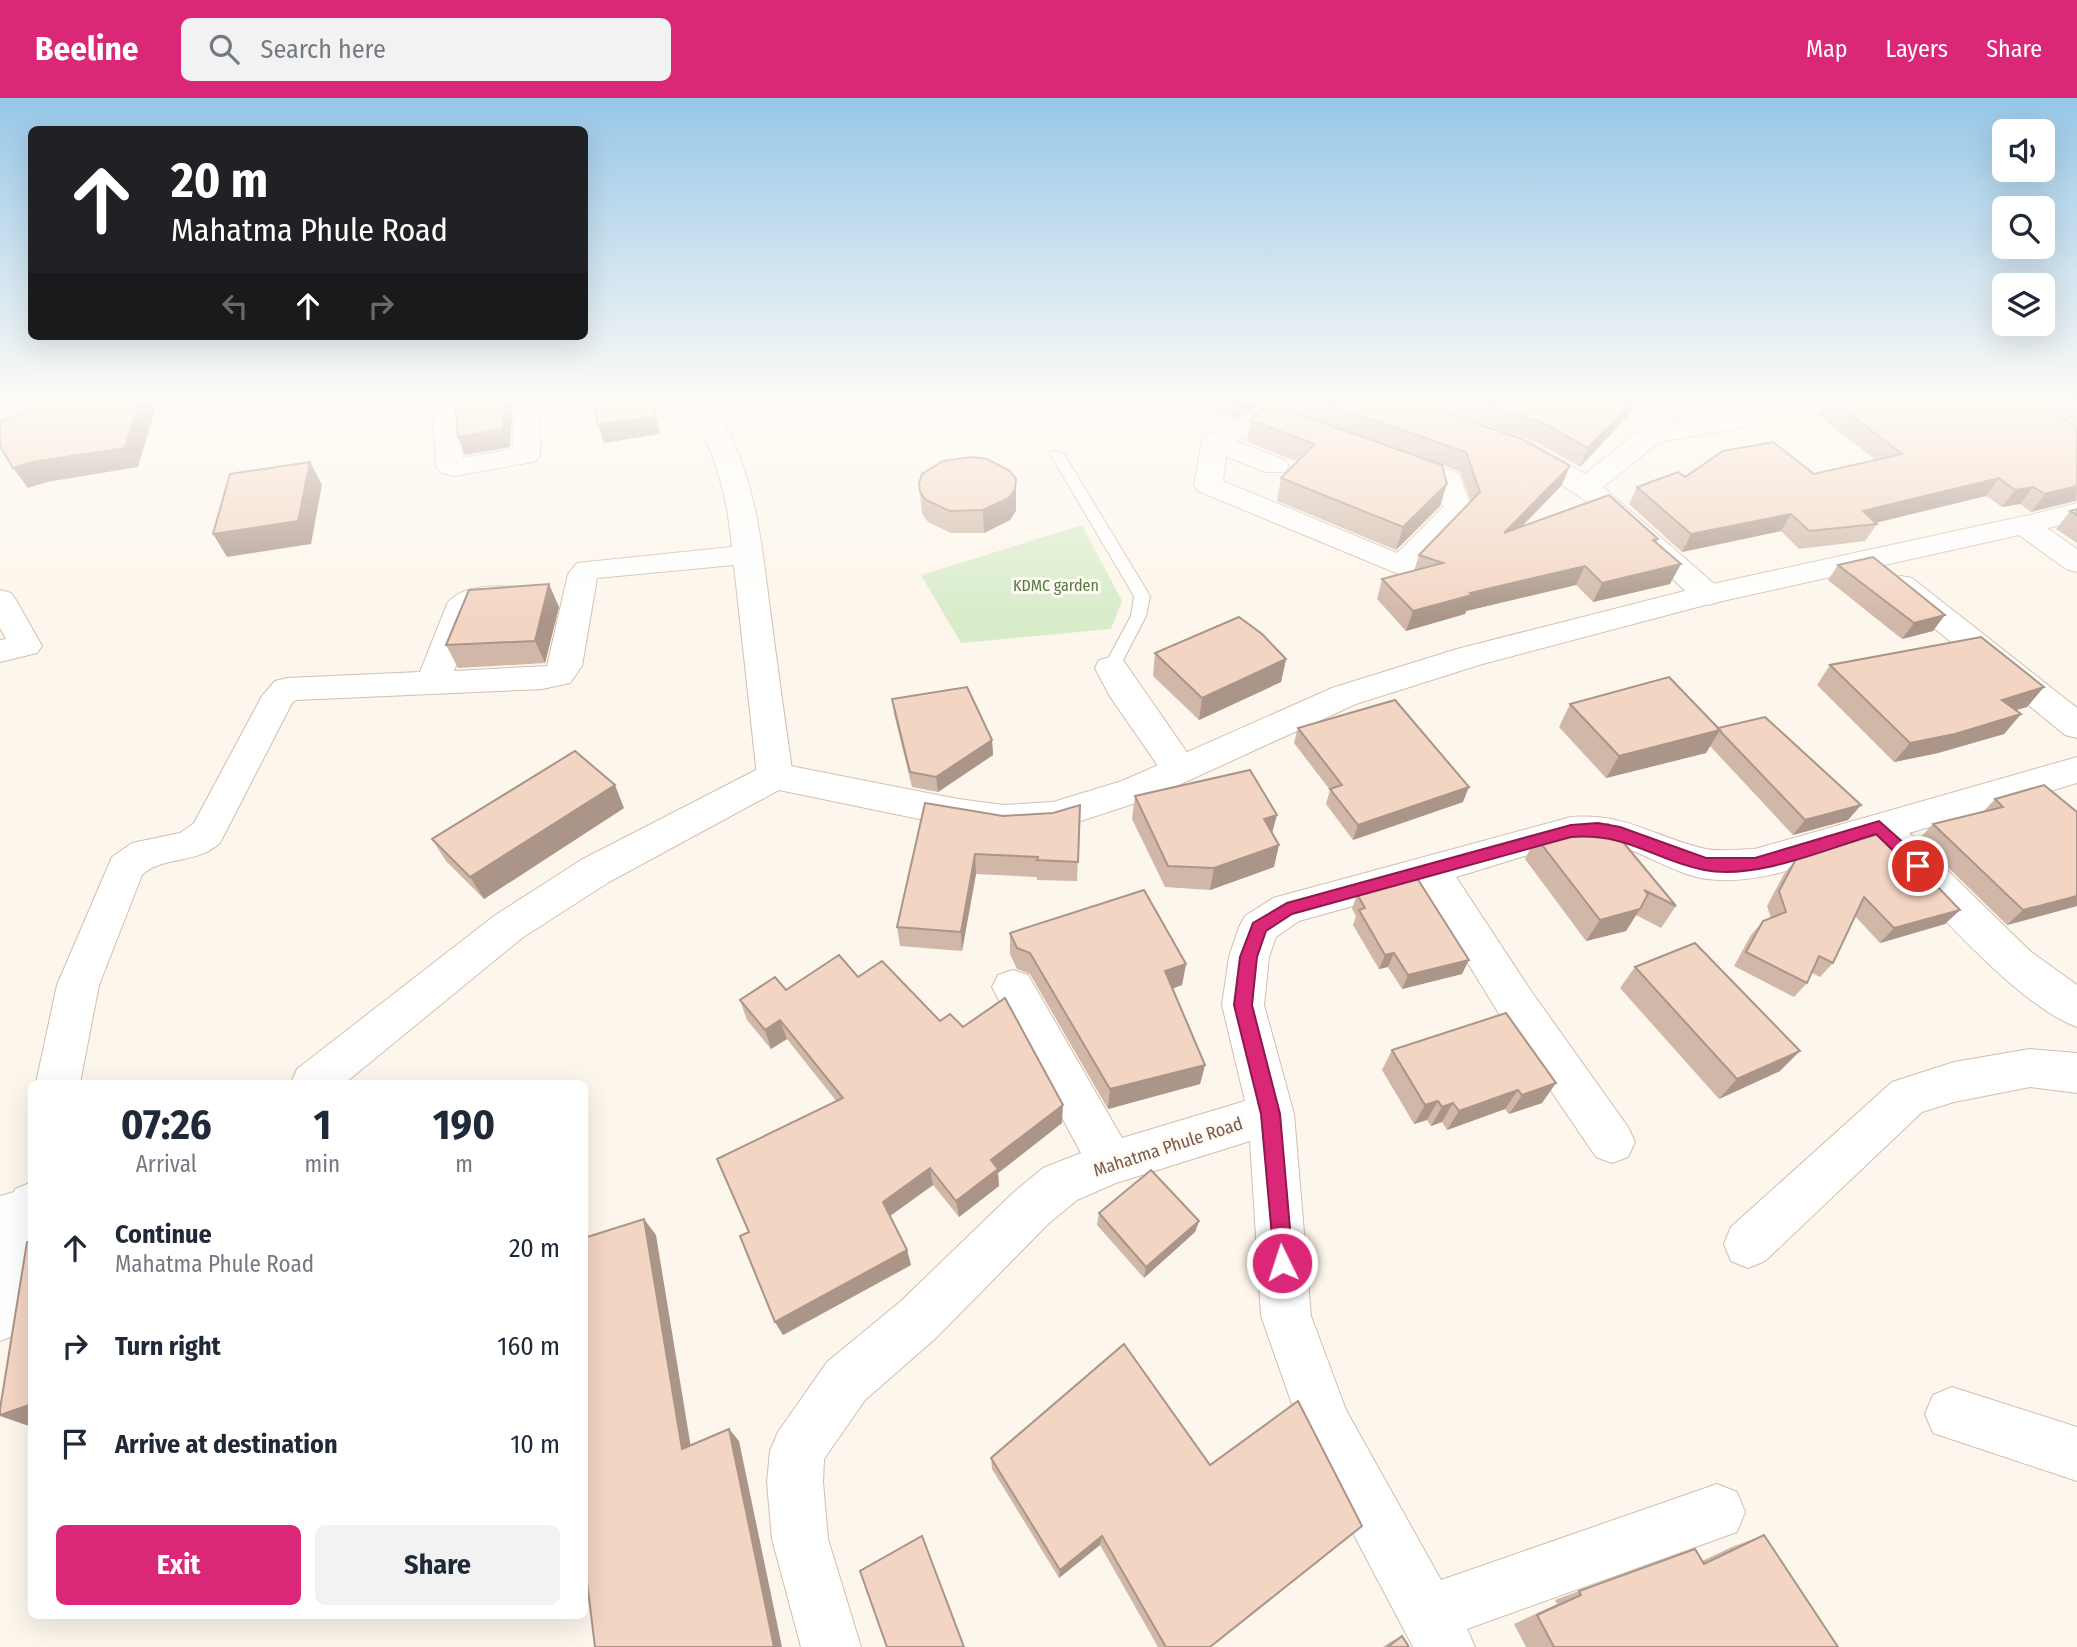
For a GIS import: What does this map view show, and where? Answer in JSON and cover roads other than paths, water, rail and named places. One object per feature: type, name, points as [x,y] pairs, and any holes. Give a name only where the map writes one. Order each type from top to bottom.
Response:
[{"type":"street","points":[[732,475],[741,509],[775,776]]},
{"type":"street","points":[[1210,475],[1208,485],[1401,566],[1458,509],[1449,480],[1437,475]]},
{"type":"street","points":[[1568,475],[1708,595]]},
{"type":"street","points":[[1585,487],[1600,475]]},
{"type":"street","points":[[317,1080],[508,927],[595,871],[775,776],[958,813],[1004,819],[1053,816],[1092,806],[1180,770],[1344,696],[1469,657],[1708,595],[2077,512]]},
{"type":"street","points":[[2024,524],[2077,563]]},
{"type":"street","points":[[433,682],[466,601],[557,594],[597,567],[747,555]]},
{"type":"street","points":[[1868,559],[2077,726]]},
{"type":"street","points":[[59,1080],[79,985],[126,867],[147,850],[187,847],[199,842],[207,833],[279,696],[287,689],[298,687],[542,678],[558,674],[566,666],[557,594]]},
{"type":"street","points":[[0,600],[26,646],[0,652]]},
{"type":"street","points":[[1111,668],[1121,687],[1180,770]]},
{"type":"street","points":[[1717,1512],[1436,1630],[1325,1426],[1286,1316],[1271,1114],[1243,1005],[1249,957],[1259,927],[1287,909],[1571,831],[1598,829],[1620,833],[1706,864],[1755,864],[2077,770]]},
{"type":"street","points":[[1879,827],[2016,962],[2077,1009]]},
{"type":"street","points":[[1430,869],[1516,1004],[1612,1142]]},
{"type":"street","points":[[1013,987],[1111,1163]]},
{"type":"street","points":[[1748,1244],[1908,1096],[1954,1082],[2030,1068],[2077,1073]]},
{"type":"street","name":"Mahatma Phule Road","points":[[831,1647],[800,1539],[795,1482],[797,1451],[846,1381],[919,1319],[1031,1208],[1060,1184],[1111,1163],[1271,1114]]},
{"type":"street","points":[[0,1316],[23,1211]]},
{"type":"street","points":[[1952,1414],[2077,1454]]},
{"type":"lane","points":[[1070,475],[1142,596],[1143,611],[1114,653],[1111,668]]},
{"type":"park label","name":"KDMC garden","points":[[1056,585]]}]
